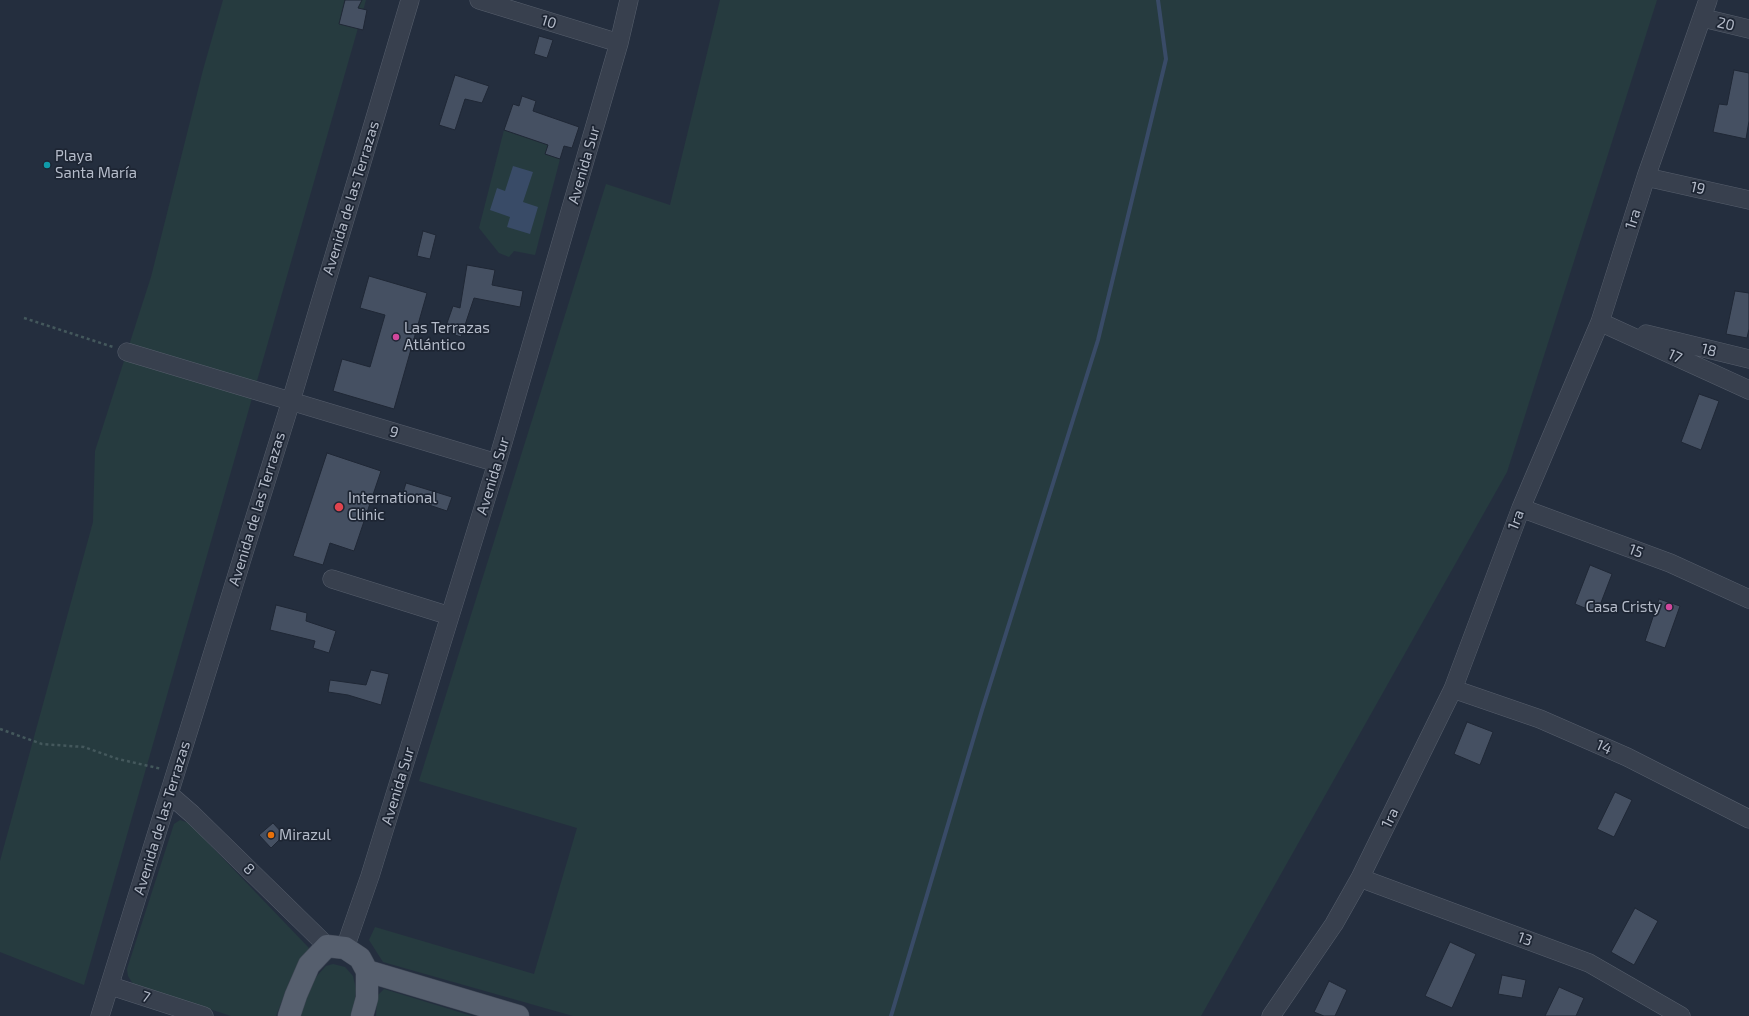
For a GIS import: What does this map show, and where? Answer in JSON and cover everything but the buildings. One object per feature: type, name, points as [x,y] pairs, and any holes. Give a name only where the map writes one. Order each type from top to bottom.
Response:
[{"type":"main road","points":[[336,947],[360,958],[367,971],[367,998],[362,1016]]},
{"type":"main road","name":"Avenida Sur","points":[[290,1016],[296,995],[309,965],[336,947]]},
{"type":"main road","points":[[367,971],[518,1016]]},
{"type":"street","name":"Avenida de las Terrazas","points":[[100,1016],[111,986],[291,401],[410,0]]},
{"type":"street","name":"10","points":[[479,0],[619,43]]},
{"type":"street","name":"Avenida Sur","points":[[336,947],[370,876],[497,463],[619,43],[629,0]]},
{"type":"street","name":"1ra","points":[[1271,1016],[1334,924],[1360,878],[1452,689],[1521,508],[1600,322],[1646,177],[1708,0]]},
{"type":"street","name":"20","points":[[1702,18],[1749,29]]},
{"type":"street","name":"19","points":[[1646,177],[1749,200]]},
{"type":"street","name":"18","points":[[1600,322],[1719,352],[1749,358]]},
{"type":"street","name":"17","points":[[1600,322],[1749,390]]},
{"type":"street","name":"9","points":[[127,352],[497,463]]},
{"type":"street","name":"15","points":[[1521,508],[1670,563],[1749,599]]},
{"type":"street","points":[[332,580],[450,616]]},
{"type":"street","name":"14","points":[[1452,689],[1540,719],[1627,757],[1749,819]]},
{"type":"street","name":"8","points":[[169,794],[336,947]]},
{"type":"street","name":"13","points":[[1360,878],[1589,963],[1681,1016]]},
{"type":"street","name":"7","points":[[111,986],[204,1016]]},
{"type":"path","points":[[24,318],[127,352]]},
{"type":"path","points":[[0,728],[42,744],[84,747],[118,759],[176,772]]},
{"type":"green space","points":[[223,0],[366,0],[84,985],[0,952],[0,861],[93,522],[95,451],[151,277],[203,70]]},
{"type":"green space","points":[[720,0],[1657,0],[1507,472],[1201,1016],[573,1016],[383,962],[369,940],[375,927],[534,974],[577,828],[419,781],[606,184],[670,205]]},
{"type":"green space","points":[[504,130],[548,145],[545,154],[560,159],[535,255],[514,251],[509,257],[499,253],[479,228]]},
{"type":"green space","points":[[180,820],[189,823],[309,948],[290,980],[276,1016],[231,1016],[133,984],[128,976],[127,969],[174,824]]},
{"type":"green space","points":[[333,964],[345,967],[353,976],[356,989],[355,1004],[352,1016],[300,1016],[305,1000],[316,977],[326,966]]},
{"type":"green space","points":[[384,989],[472,1016],[376,1016],[377,996]]},
{"type":"water","points":[[513,166],[533,172],[523,202],[538,207],[530,234],[507,227],[510,217],[490,210],[497,188],[505,191]]},
{"type":"waterway","points":[[891,1016],[982,710],[1098,340],[1166,59],[1158,0]]},
{"type":"place","name":"Playa Santa María","points":[[47,165]]},
{"type":"place","name":"Las Terrazas Atlántico","points":[[396,337]]},
{"type":"place","name":"International Clinic","points":[[339,507]]},
{"type":"place","name":"Casa Cristy","points":[[1669,607]]},
{"type":"place","name":"Mirazul","points":[[271,835]]}]
